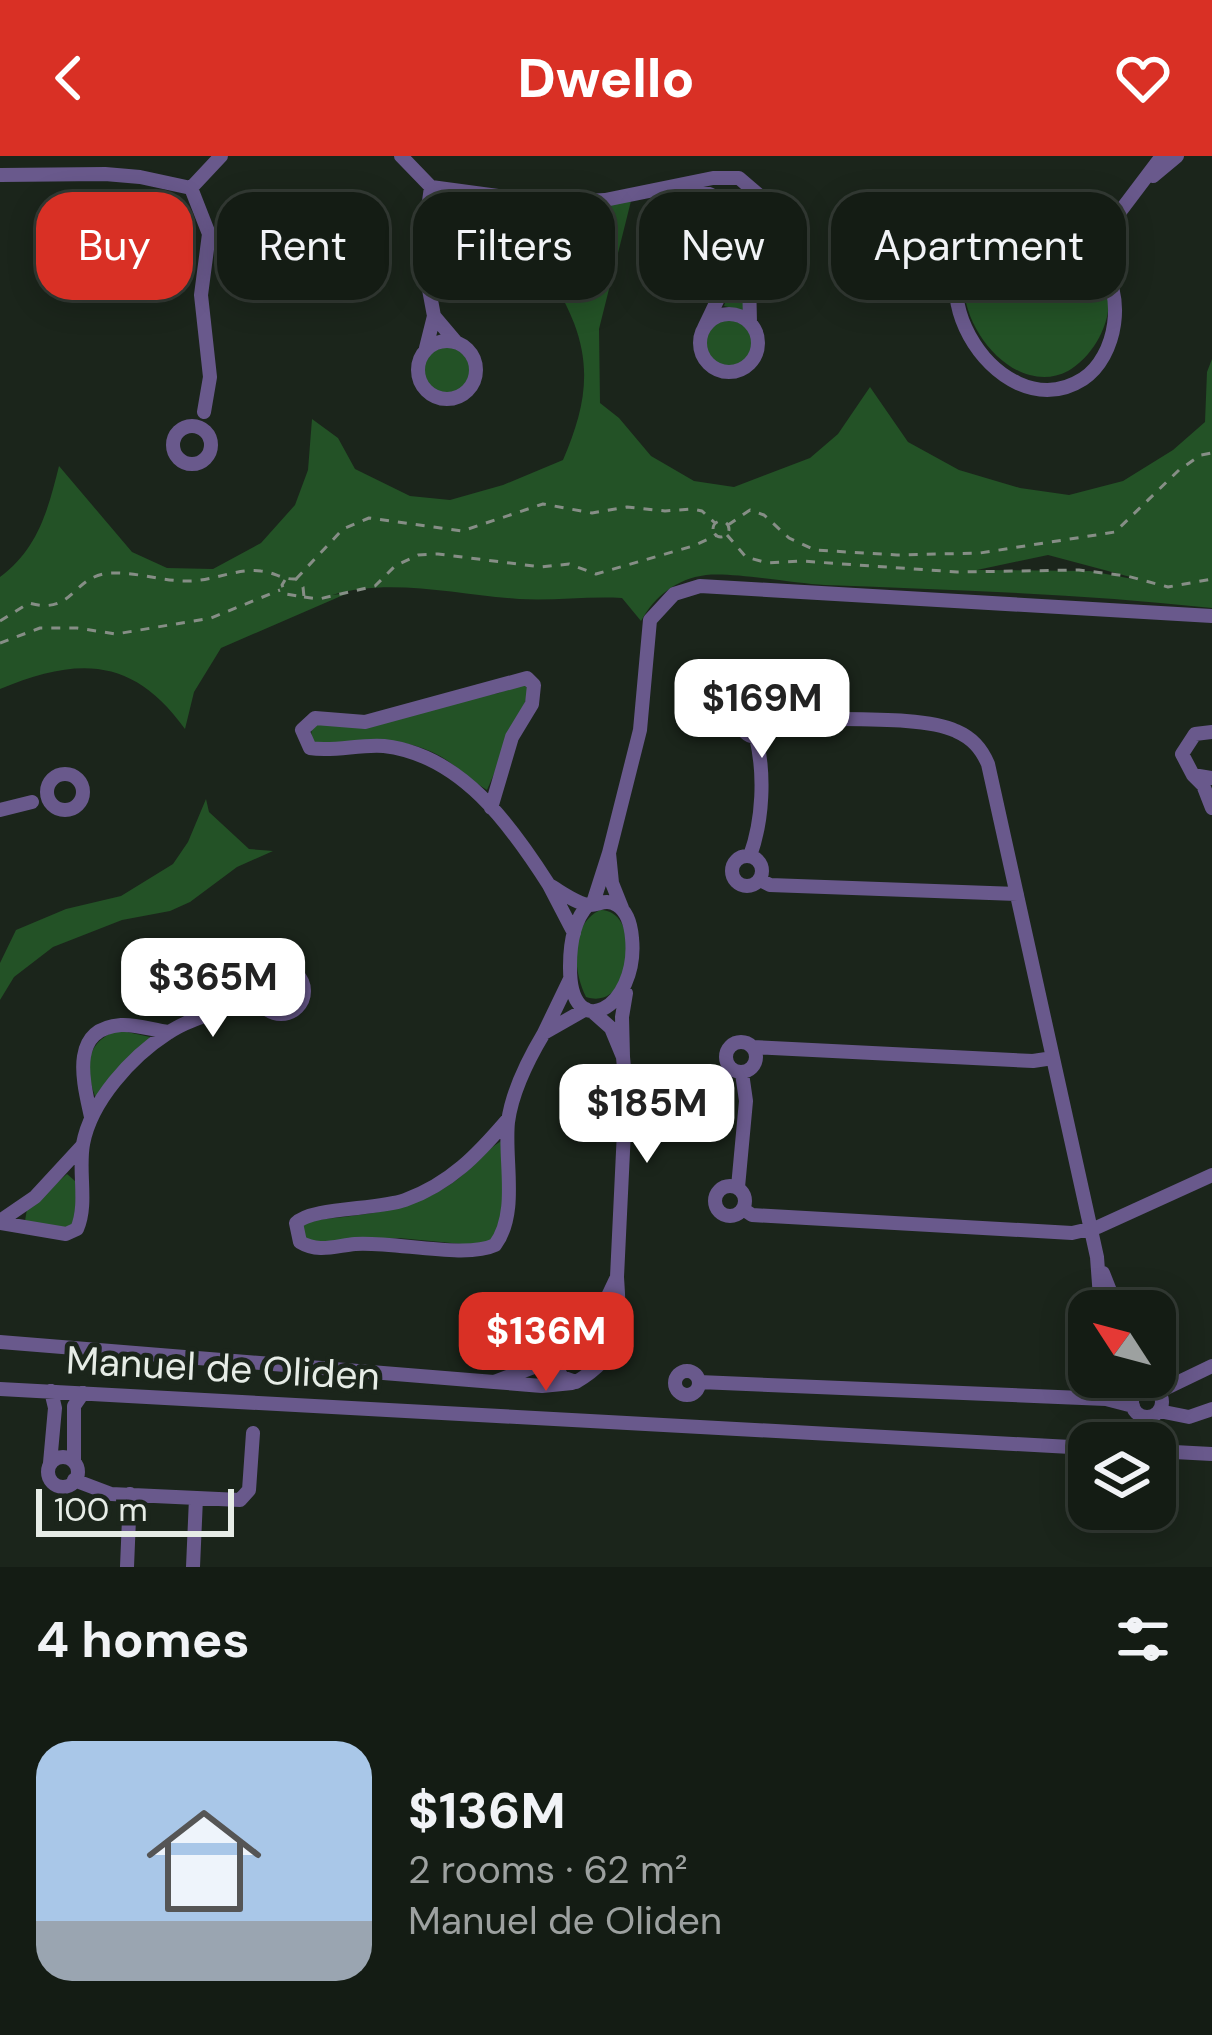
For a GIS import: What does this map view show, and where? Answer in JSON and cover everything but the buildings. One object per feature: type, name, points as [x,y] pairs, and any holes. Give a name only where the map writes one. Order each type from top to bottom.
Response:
[{"type":"street","points":[[191,188],[221,156]]},
{"type":"street","points":[[401,156],[430,188],[551,203],[604,200],[713,178],[739,178],[760,196],[763,220],[749,277],[750,323],[757,351],[746,367],[727,372],[709,364],[700,337],[728,278],[734,246],[731,211],[715,195],[673,187]]},
{"type":"street","points":[[1126,207],[1162,156]]},
{"type":"street","points":[[1149,178],[1177,156]]},
{"type":"street","points":[[3,178],[105,174],[191,188]]},
{"type":"street","points":[[191,188],[209,234],[201,295],[210,377],[204,412],[211,446],[206,458],[195,464],[182,462],[173,446],[177,433],[204,412]]},
{"type":"street","points":[[430,188],[422,252],[434,316],[418,377],[429,394],[448,400],[466,392],[476,374],[472,354],[434,316]]},
{"type":"street","points":[[1014,230],[1088,254],[1109,278],[1114,316],[1106,352],[1091,372],[1068,387],[1039,389],[989,363],[973,346],[959,313],[959,271],[969,246],[990,233],[1014,230]]},
{"type":"street","points":[[704,328],[726,314],[750,323]]},
{"type":"street","points":[[426,349],[440,341],[456,342]]},
{"type":"street","points":[[188,427],[207,434]]},
{"type":"street","points":[[508,1119],[477,1155],[440,1184],[377,1208],[304,1215],[296,1223],[297,1237],[313,1249],[393,1243],[465,1251],[490,1248],[500,1240],[506,1221],[508,1119],[526,1067],[570,979],[574,933],[591,904],[609,854],[640,730],[650,620],[674,594],[700,586],[1212,616]]},
{"type":"street","points":[[491,808],[512,737],[535,698],[534,685],[527,678],[393,716],[352,723],[322,717],[304,725],[302,737],[310,748],[383,746],[428,758],[457,775],[491,808],[549,885],[574,933]]},
{"type":"street","points":[[756,737],[743,730],[741,716],[758,706],[770,716],[929,724],[972,740],[988,764],[1091,1230],[1099,1290]]},
{"type":"street","points":[[756,737],[769,730],[770,716]]},
{"type":"street","points":[[1212,732],[1195,734],[1184,746],[1184,762],[1203,785],[1212,808]]},
{"type":"street","points":[[750,856],[758,824],[761,766],[756,737]]},
{"type":"street","points":[[0,810],[32,802],[64,811],[76,807],[83,790],[78,779],[67,774],[55,778],[32,802]]},
{"type":"street","points":[[1193,775],[1212,778]]},
{"type":"street","points":[[47,788],[53,806]]},
{"type":"street","points":[[0,1342],[542,1386],[576,1382],[594,1371],[609,1355],[620,1324],[617,1277],[626,1089],[622,1016],[632,942],[612,884],[609,854]]},
{"type":"street","points":[[750,856],[736,861],[732,876],[747,887],[760,880]]},
{"type":"street","points":[[750,856],[761,865],[760,880]]},
{"type":"street","points":[[760,880],[770,885],[1017,894]]},
{"type":"street","points":[[549,885],[591,904],[607,901],[622,908]]},
{"type":"street","points":[[0,1222],[66,1234],[77,1229],[82,1216],[83,1145],[92,1118],[120,1077],[168,1032],[239,1004],[268,972],[283,968],[298,974],[305,988],[296,1010],[280,1015],[239,1004]]},
{"type":"street","points":[[570,979],[574,993],[610,1028],[623,1058]]},
{"type":"street","points":[[544,1033],[574,1012],[609,1008],[628,982]]},
{"type":"street","points":[[259,985],[259,998],[266,1009]]},
{"type":"street","points":[[92,1118],[81,1066],[90,1040],[121,1025],[168,1032]]},
{"type":"street","points":[[742,1073],[728,1066],[727,1051],[738,1042],[752,1047],[1034,1061],[1053,1058]]},
{"type":"street","points":[[742,1073],[756,1061],[752,1047]]},
{"type":"street","points":[[738,1187],[719,1190],[716,1205],[726,1216],[736,1215],[746,1200],[738,1187],[746,1101],[742,1073]]},
{"type":"street","points":[[0,1222],[35,1197],[83,1145]]},
{"type":"street","points":[[743,1209],[752,1215],[1072,1233],[1091,1230],[1212,1175]]},
{"type":"street","points":[[1096,1257],[1109,1290]]},
{"type":"street","points":[[494,1382],[555,1359],[590,1334],[617,1277]]},
{"type":"street","points":[[590,1334],[603,1339],[609,1355]]},
{"type":"street","points":[[555,1359],[557,1372],[576,1382]]},
{"type":"street","points":[[1176,1377],[1212,1366]]},
{"type":"street","points":[[699,1382],[1106,1400],[1133,1406],[1147,1417],[1159,1411],[1189,1417],[1212,1409]]},
{"type":"street","name":"Manuel de Oliden","points":[[0,1389],[1068,1447]]},
{"type":"street","points":[[51,1391],[55,1408],[48,1474],[52,1483],[66,1486],[74,1480]]},
{"type":"street","points":[[74,1480],[74,1406],[83,1393]]},
{"type":"street","points":[[1133,1406],[1135,1398]]},
{"type":"street","points":[[1159,1411],[1160,1398]]},
{"type":"street","points":[[74,1480],[100,1492],[240,1500],[246,1496],[253,1433]]},
{"type":"street","points":[[1176,1452],[1212,1454]]},
{"type":"street","points":[[50,1464],[62,1457],[74,1462]]},
{"type":"street","points":[[127,1567],[130,1494]]},
{"type":"street","points":[[193,1567],[196,1498]]},
{"type":"path","points":[[728,525],[750,510],[773,520],[806,549],[897,555],[959,556],[1060,538],[1100,537],[1124,526],[1179,470],[1212,453]]},
{"type":"path","points":[[0,621],[29,603],[48,608],[62,604],[89,580],[108,573],[190,582],[257,571],[296,579],[343,529],[369,518],[462,531],[543,504],[592,513],[627,507],[665,512],[692,509],[715,524],[715,536]]},
{"type":"path","points":[[715,524],[728,525]]},
{"type":"path","points":[[728,525],[727,535],[746,557],[768,562],[957,572],[1078,570],[1168,587],[1212,579]]},
{"type":"path","points":[[283,589],[292,597],[319,599],[376,586],[395,566],[418,555],[541,567],[569,564],[596,574],[727,535]]},
{"type":"path","points":[[296,579],[304,598]]},
{"type":"path","points":[[283,589],[285,580]]},
{"type":"path","points":[[0,644],[40,628],[116,634],[212,618],[283,589]]},
{"type":"green space","points":[[631,201],[615,265],[615,202]]},
{"type":"green space","points":[[563,300],[606,300],[599,329],[600,403],[651,456],[694,481],[734,487],[810,458],[838,434],[870,387],[908,442],[959,470],[1020,488],[1069,495],[1123,481],[1173,450],[1205,422],[1212,359],[1212,608],[825,585],[718,574],[676,585],[641,621],[622,598],[519,599],[377,587],[332,595],[348,593],[221,648],[194,692],[185,729],[145,687],[102,670],[54,671],[0,689],[0,577],[32,541],[46,513],[59,466],[132,552],[167,568],[213,569],[261,543],[295,505],[308,470],[312,419],[338,438],[355,469],[410,496],[450,500],[563,460],[583,393],[583,359]],"holes":[[[1048,555],[1138,580],[1090,571],[977,570]]]},
{"type":"green space","points":[[726,300],[746,300],[745,311],[724,306]]},
{"type":"green space","points":[[966,300],[1108,300],[1109,305],[1091,350],[1068,371],[1045,377],[1023,373],[1002,360],[972,319]]},
{"type":"green space","points":[[729,319],[746,326],[753,343],[746,360],[729,367],[712,360],[705,343],[712,326]]},
{"type":"green space","points":[[447,346],[464,353],[471,370],[464,387],[447,394],[430,387],[423,370],[430,353]]},
{"type":"green space","points":[[521,681],[528,689],[526,700],[487,790],[440,756],[410,744],[318,745],[311,740],[312,723],[335,725],[499,693]]},
{"type":"green space","points":[[206,799],[209,812],[249,849],[273,851],[237,867],[170,911],[122,920],[53,947],[14,977],[0,1000],[0,963],[16,930],[66,909],[121,896],[173,864]]},
{"type":"green space","points":[[600,910],[614,914],[623,925],[628,959],[615,990],[602,998],[586,997],[576,949],[583,926]]},
{"type":"green space","points":[[281,972],[294,978],[300,991],[294,1004],[281,1010],[268,1004],[262,991],[268,978]]},
{"type":"green space","points":[[118,1030],[150,1037],[95,1096],[90,1057],[99,1041]]},
{"type":"green space","points":[[501,1141],[502,1221],[494,1240],[483,1246],[399,1238],[309,1244],[301,1228],[306,1221],[381,1212],[417,1202],[451,1184]]},
{"type":"green space","points":[[67,1174],[75,1181],[78,1212],[71,1229],[25,1221],[27,1209]]}]
